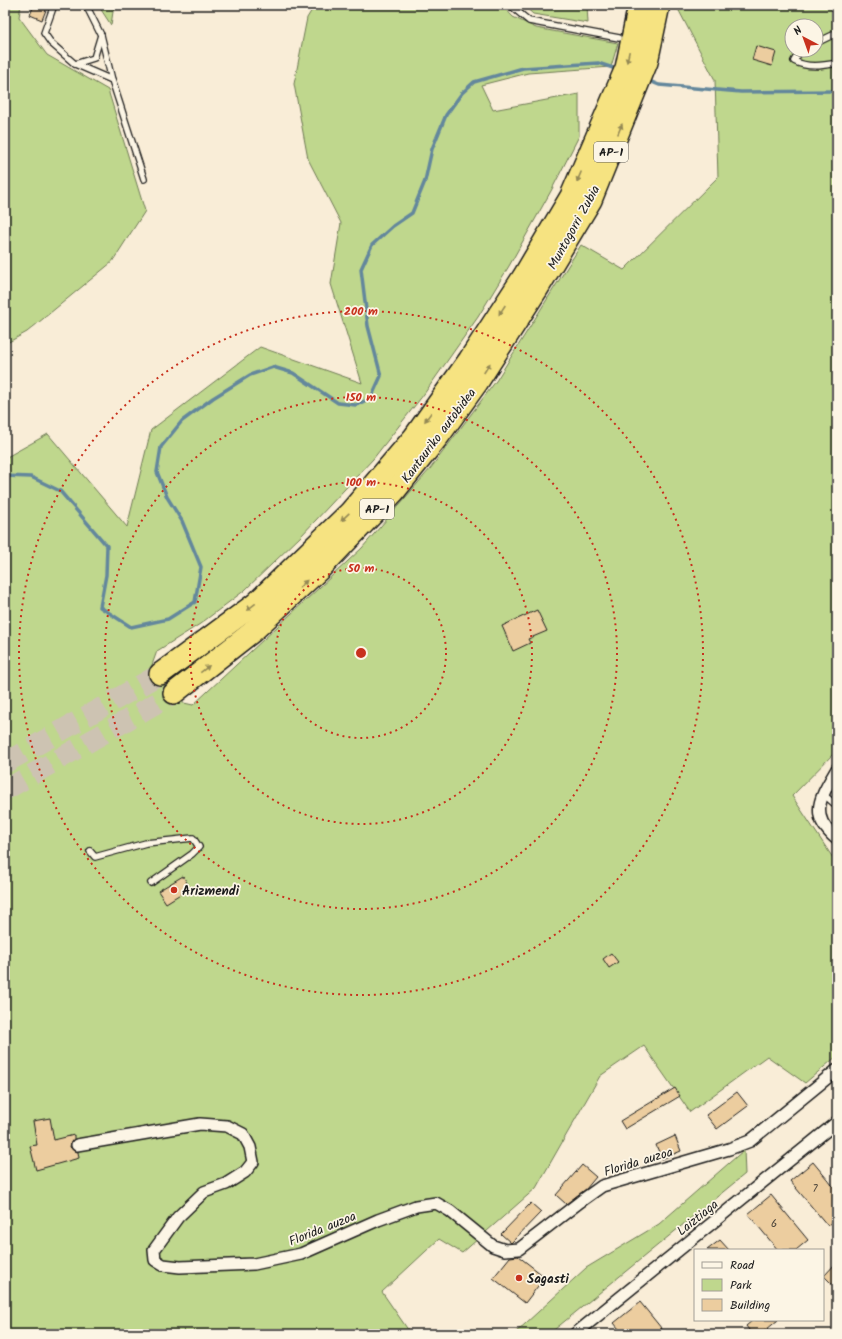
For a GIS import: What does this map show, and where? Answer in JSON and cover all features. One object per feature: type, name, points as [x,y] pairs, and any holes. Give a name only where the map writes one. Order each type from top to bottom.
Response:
[{"type":"highway","name":"Muntogorri Zubia","points":[[531,283],[574,189],[626,68],[639,5]]},
{"type":"highway","name":"Muntogorri Zubia","points":[[531,283],[591,200],[648,62],[659,5]]},
{"type":"highway","name":"Kantauriko autobidea","points":[[160,674],[255,604],[350,512],[414,437],[469,360],[531,283]]},
{"type":"highway","name":"Kantauriko autobidea","points":[[174,693],[264,621],[320,569],[394,492],[438,437],[477,383],[531,283]]},
{"type":"street","points":[[837,769],[823,794],[819,808],[822,824],[832,836],[837,838]]},
{"type":"street","name":"Florida auzoa","points":[[77,1145],[200,1124],[227,1126],[243,1134],[250,1147],[253,1162],[245,1172],[226,1184],[204,1192],[178,1217],[154,1250],[156,1260],[163,1265],[180,1267],[254,1264],[301,1254],[378,1220],[416,1206],[436,1203],[450,1211],[493,1246],[505,1250],[520,1249],[602,1186],[729,1149],[750,1141],[837,1070]]},
{"type":"street","name":"Laiztiaga","points":[[575,1334],[837,1122]]},
{"type":"lane","points":[[54,5],[44,33],[51,43],[75,64],[112,80]]},
{"type":"lane","points":[[86,5],[101,35],[112,80],[144,179]]},
{"type":"lane","points":[[510,5],[529,20],[620,38]]},
{"type":"lane","points":[[824,39],[837,33]]},
{"type":"lane","points":[[75,64],[94,58],[101,35]]},
{"type":"lane","points":[[796,58],[794,61],[802,66],[821,66],[837,63]]},
{"type":"lane","points":[[823,794],[837,806]]},
{"type":"lane","points":[[90,851],[95,857],[146,843],[193,838],[199,847],[192,854],[151,883]]},
{"type":"green space","points":[[5,5],[21,5],[19,17],[47,55],[108,90],[145,211],[112,262],[27,332],[5,344]]},
{"type":"green space","points":[[98,5],[114,5],[111,25]]},
{"type":"green space","points":[[315,5],[502,5],[513,17],[536,28],[618,43],[611,67],[528,73],[481,85],[493,110],[579,94],[579,136],[551,191],[509,266],[478,317],[424,394],[373,459],[301,536],[245,590],[200,624],[157,651],[152,665],[175,701],[193,705],[362,548],[430,469],[496,381],[581,245],[624,270],[718,177],[715,80],[676,5],[837,5],[837,750],[792,796],[837,864],[837,1056],[805,1083],[767,1056],[690,1112],[644,1046],[600,1076],[536,1188],[462,1253],[439,1239],[382,1292],[411,1334],[5,1334],[5,458],[48,434],[127,527],[151,430],[260,347],[362,383],[331,284],[341,223],[308,159],[294,84],[307,18]]},
{"type":"green space","points":[[523,5],[587,5],[588,23],[533,14]]},
{"type":"green space","points":[[744,1150],[745,1174],[549,1334],[514,1334],[586,1268],[659,1224]]},
{"type":"building","points":[[34,5],[48,5],[42,20],[30,15]]},
{"type":"building","points":[[756,46],[776,52],[772,66],[752,60]]},
{"type":"building","points":[[537,610],[547,631],[528,639],[530,643],[513,651],[502,626]]},
{"type":"building","name":"Arizmendi","points":[[183,876],[190,888],[166,903],[158,891]]},
{"type":"building","points":[[611,953],[618,962],[609,968],[603,959]]},
{"type":"building","points":[[675,1088],[680,1096],[625,1129],[620,1121]]},
{"type":"building","points":[[737,1092],[748,1106],[717,1129],[706,1115]]},
{"type":"building","points":[[50,1118],[54,1140],[74,1135],[74,1139],[71,1142],[70,1147],[74,1151],[78,1152],[79,1158],[36,1170],[30,1146],[37,1145],[33,1121]]},
{"type":"building","points":[[675,1136],[681,1151],[662,1159],[656,1145]]},
{"type":"building","points":[[813,1162],[837,1191],[837,1218],[828,1226],[790,1181]]},
{"type":"building","points":[[582,1165],[596,1177],[586,1189],[566,1204],[556,1195]]},
{"type":"building","points":[[771,1195],[808,1240],[797,1249],[777,1249],[748,1214]]},
{"type":"building","points":[[531,1203],[541,1212],[511,1243],[501,1234]]},
{"type":"building","points":[[720,1240],[728,1249],[708,1249]]},
{"type":"building","name":"Sagasti","points":[[518,1256],[545,1277],[525,1303],[493,1278],[510,1257]]},
{"type":"building","points":[[837,1262],[837,1289],[824,1276]]},
{"type":"building","points":[[640,1302],[666,1334],[623,1334],[614,1323]]},
{"type":"building","points":[[752,1321],[777,1321],[761,1334],[752,1334],[746,1326]]},
{"type":"waterway","points":[[5,476],[31,477],[60,491],[107,546],[106,575],[100,607],[131,627],[168,619],[195,602],[201,567],[182,521],[167,497],[157,472],[161,447],[182,421],[213,398],[250,375],[273,367],[293,373],[338,403],[356,405],[371,398],[381,376],[368,326],[361,269],[372,245],[393,226],[412,213],[425,181],[432,149],[446,115],[462,93],[474,82],[523,68],[598,63],[619,70]]},
{"type":"waterway","points":[[647,80],[659,85],[741,92],[837,91]]},
{"type":"tunnel","points":[[5,763],[160,674]]},
{"type":"tunnel","points":[[5,790],[174,693]]},
{"type":"place","name":"Arizmendi","points":[[174,890]]},
{"type":"place","name":"Sagasti","points":[[519,1278]]}]
